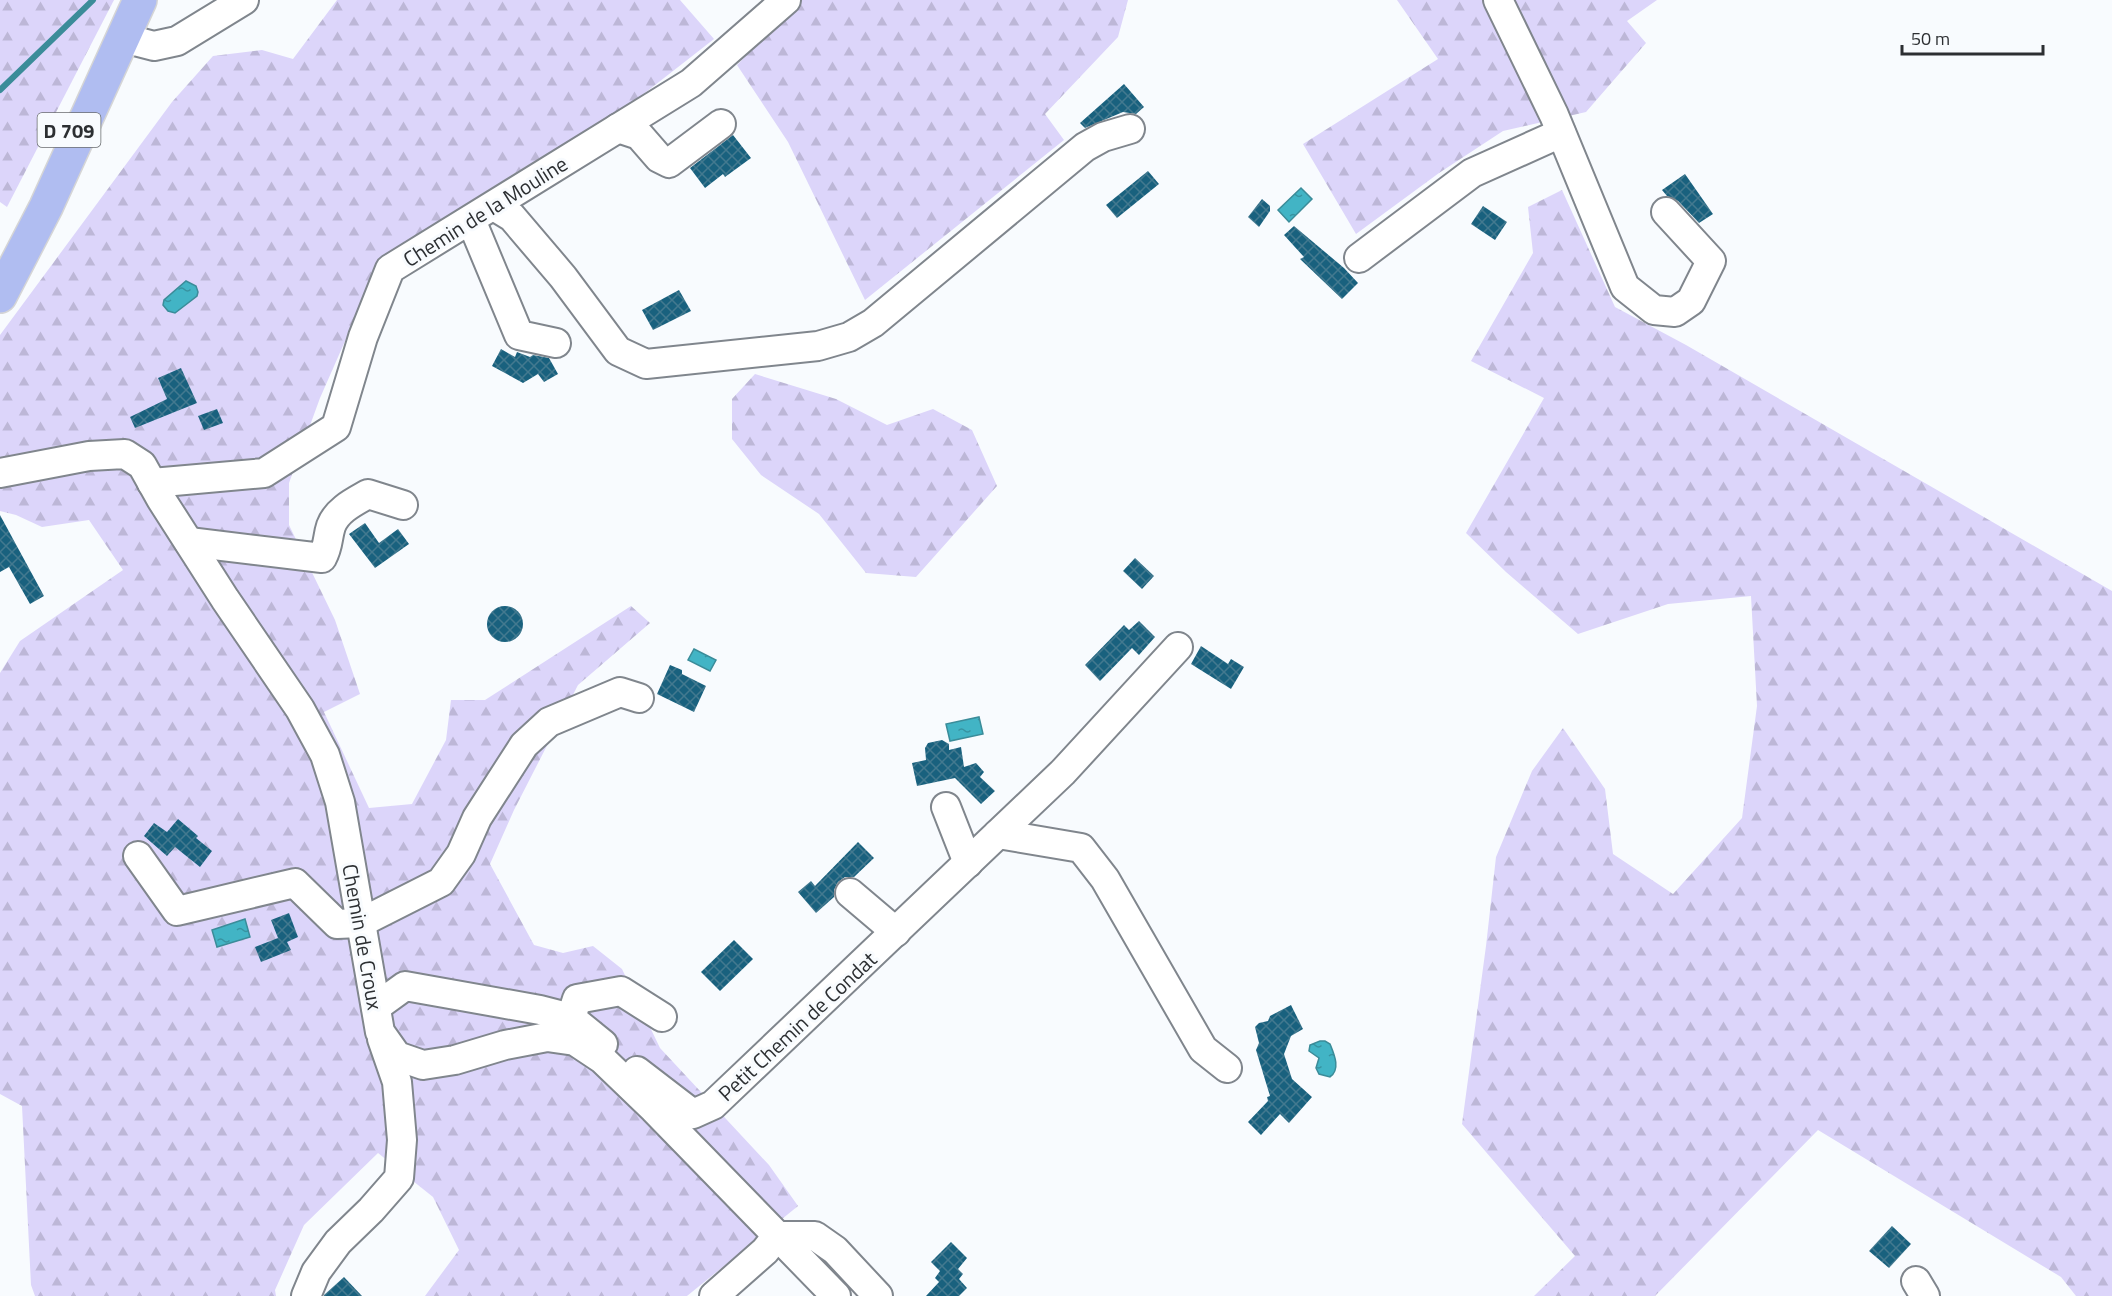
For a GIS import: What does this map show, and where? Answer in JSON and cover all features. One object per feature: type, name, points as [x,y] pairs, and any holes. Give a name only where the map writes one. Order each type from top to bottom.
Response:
[{"type":"main road","name":"D 709","points":[[0,296],[46,207],[139,0]]},
{"type":"main road","name":"D 709","points":[[0,260],[139,0]]},
{"type":"street","points":[[123,38],[154,46],[177,41],[244,0]]},
{"type":"street","name":"Chemin de la Mouline","points":[[152,483],[264,472],[336,427],[363,337],[390,269],[691,82],[786,0]]},
{"type":"street","points":[[1498,0],[1561,133],[1625,287],[1654,310],[1675,312],[1690,300],[1711,261],[1666,212]]},
{"type":"street","points":[[618,128],[639,135],[659,158],[669,163],[722,124]]},
{"type":"street","points":[[556,343],[519,334],[482,213],[512,217],[563,277],[618,351],[646,364],[818,346],[849,338],[873,323],[1085,147],[1103,137],[1130,129]]},
{"type":"street","points":[[1359,258],[1472,173],[1561,133]]},
{"type":"street","name":"Chemin de Croux","points":[[0,473],[90,456],[125,454],[142,465],[225,599],[300,709],[325,755],[340,802],[378,1020],[397,1056],[423,1065],[455,1060],[505,1045],[547,1037],[575,1041],[602,1059],[654,1109],[836,1296]]},
{"type":"street","points":[[189,542],[322,558],[328,548],[331,525],[345,507],[368,494],[403,506]]},
{"type":"street","name":"Petit Chemin de Condat","points":[[378,1020],[405,986],[540,1010],[571,1018],[693,1114],[713,1105],[1079,755],[1178,647]]},
{"type":"street","points":[[138,856],[177,911],[295,883],[337,924],[360,923],[441,882],[461,854],[477,818],[507,770],[524,746],[549,722],[620,692],[639,698]]},
{"type":"street","points":[[946,807],[968,863]]},
{"type":"street","points":[[998,834],[1081,848],[1106,879],[1203,1049],[1227,1068]]},
{"type":"street","points":[[850,893],[896,932]]},
{"type":"street","points":[[571,1018],[577,999],[621,992],[662,1017]]},
{"type":"street","points":[[306,1296],[316,1272],[338,1242],[371,1210],[399,1178],[402,1140],[397,1082],[378,1020]]},
{"type":"street","points":[[714,1296],[765,1251],[777,1236],[815,1236],[835,1250],[878,1296]]},
{"type":"green space","points":[[0,0],[114,0],[7,207],[0,202]]},
{"type":"green space","points":[[337,0],[680,0],[714,39],[632,103],[382,257],[320,398],[289,483],[289,525],[335,620],[360,694],[324,712],[369,808],[412,804],[446,740],[451,700],[485,700],[631,606],[650,623],[578,685],[514,810],[490,864],[534,945],[563,953],[593,946],[622,969],[660,1048],[769,1165],[798,1206],[687,1296],[425,1296],[459,1250],[433,1197],[378,1153],[304,1225],[275,1290],[276,1296],[35,1296],[31,1285],[22,1106],[0,1094],[0,673],[20,641],[123,570],[89,520],[42,527],[16,515],[0,511],[0,335],[172,102],[213,56],[262,50],[293,59]]},
{"type":"green space","points":[[801,0],[1128,0],[1118,37],[1045,114],[1064,140],[865,300],[788,142],[737,65]]},
{"type":"green space","points":[[1397,0],[1657,0],[1627,21],[1646,43],[1586,112],[1503,131],[1439,173],[1356,234],[1303,144],[1438,59]]},
{"type":"green space","points":[[1562,190],[1615,307],[1686,345],[2112,591],[2112,1296],[2076,1296],[2061,1277],[1818,1130],[1655,1296],[1534,1296],[1575,1256],[1462,1124],[1496,857],[1532,771],[1563,728],[1605,789],[1613,854],[1673,894],[1742,818],[1757,706],[1751,596],[1668,604],[1578,634],[1506,572],[1466,533],[1544,398],[1471,361],[1533,253],[1528,207]]},
{"type":"green space","points":[[755,374],[836,399],[887,425],[933,409],[972,430],[997,486],[916,577],[866,573],[819,514],[761,475],[732,439],[732,399]]},
{"type":"water","points":[[1301,188],[1312,199],[1289,222],[1278,210]]},
{"type":"water","points":[[186,281],[196,286],[197,296],[175,313],[168,311],[163,305],[164,300]]},
{"type":"water","points":[[694,649],[716,660],[710,671],[688,660]]},
{"type":"water","points":[[979,717],[983,734],[950,741],[946,724]]},
{"type":"water","points":[[245,919],[250,937],[217,947],[212,930]]},
{"type":"water","points":[[1320,1041],[1330,1044],[1335,1057],[1335,1070],[1330,1077],[1319,1074],[1316,1068],[1319,1058],[1309,1051],[1310,1045]]},
{"type":"building","points":[[1124,84],[1144,107],[1136,114],[1123,112],[1085,128],[1080,123]]},
{"type":"building","points":[[733,135],[751,158],[725,177],[723,174],[705,188],[690,168]]},
{"type":"building","points":[[1148,171],[1159,184],[1117,218],[1106,205]]},
{"type":"building","points":[[1685,174],[1713,214],[1699,223],[1678,201],[1667,196],[1662,190]]},
{"type":"building","points":[[1262,199],[1270,206],[1270,211],[1259,227],[1248,217]]},
{"type":"building","points":[[1483,206],[1507,222],[1495,240],[1471,224]]},
{"type":"building","points":[[1294,226],[1344,268],[1358,283],[1342,299],[1300,259],[1304,257],[1284,235]]},
{"type":"building","points":[[679,290],[691,311],[653,330],[642,310]]},
{"type":"building","points":[[501,349],[515,357],[517,352],[530,357],[533,355],[549,358],[558,374],[544,382],[538,374],[523,383],[492,366]]},
{"type":"building","points":[[181,368],[197,403],[135,428],[130,417],[167,399],[158,378]]},
{"type":"building","points":[[217,409],[223,423],[204,430],[198,416]]},
{"type":"building","points":[[0,515],[44,596],[30,604],[9,567],[0,572]]},
{"type":"building","points":[[365,523],[379,543],[398,529],[409,544],[375,568],[349,534]]},
{"type":"building","points":[[1135,558],[1154,576],[1142,589],[1123,571]]},
{"type":"building","points":[[505,606],[518,611],[523,624],[518,637],[505,642],[492,637],[487,624],[492,611]]},
{"type":"building","points":[[1139,621],[1155,637],[1139,655],[1132,648],[1100,681],[1085,665],[1124,625],[1129,630]]},
{"type":"building","points":[[1201,646],[1228,664],[1231,659],[1244,667],[1231,689],[1191,664]]},
{"type":"building","points":[[670,665],[706,686],[694,712],[657,694]]},
{"type":"building","points":[[942,740],[949,744],[949,750],[961,747],[964,767],[976,763],[984,772],[980,777],[995,791],[981,804],[955,778],[917,786],[912,763],[926,760],[925,748],[928,743]]},
{"type":"building","points":[[178,819],[212,851],[200,867],[175,847],[167,856],[144,836],[154,823],[167,832]]},
{"type":"building","points":[[858,842],[874,858],[854,877],[845,877],[838,882],[834,890],[834,897],[816,913],[798,892],[811,881],[815,886]]},
{"type":"building","points":[[289,913],[298,937],[287,942],[291,950],[261,962],[255,947],[278,938],[271,920]]},
{"type":"building","points":[[734,940],[753,959],[720,991],[701,972]]},
{"type":"building","points":[[1291,1005],[1303,1029],[1291,1036],[1284,1054],[1292,1079],[1312,1097],[1289,1123],[1280,1114],[1261,1135],[1248,1122],[1270,1096],[1256,1050],[1259,1043],[1255,1027]]},
{"type":"building","points":[[1892,1226],[1911,1244],[1889,1268],[1869,1251]]},
{"type":"building","points":[[951,1242],[967,1258],[958,1269],[963,1274],[959,1279],[967,1288],[959,1296],[926,1296],[939,1282],[935,1278],[940,1271],[931,1262]]},
{"type":"building","points":[[344,1277],[362,1296],[324,1296],[324,1295]]},
{"type":"waterway","points":[[0,90],[93,0]]}]
